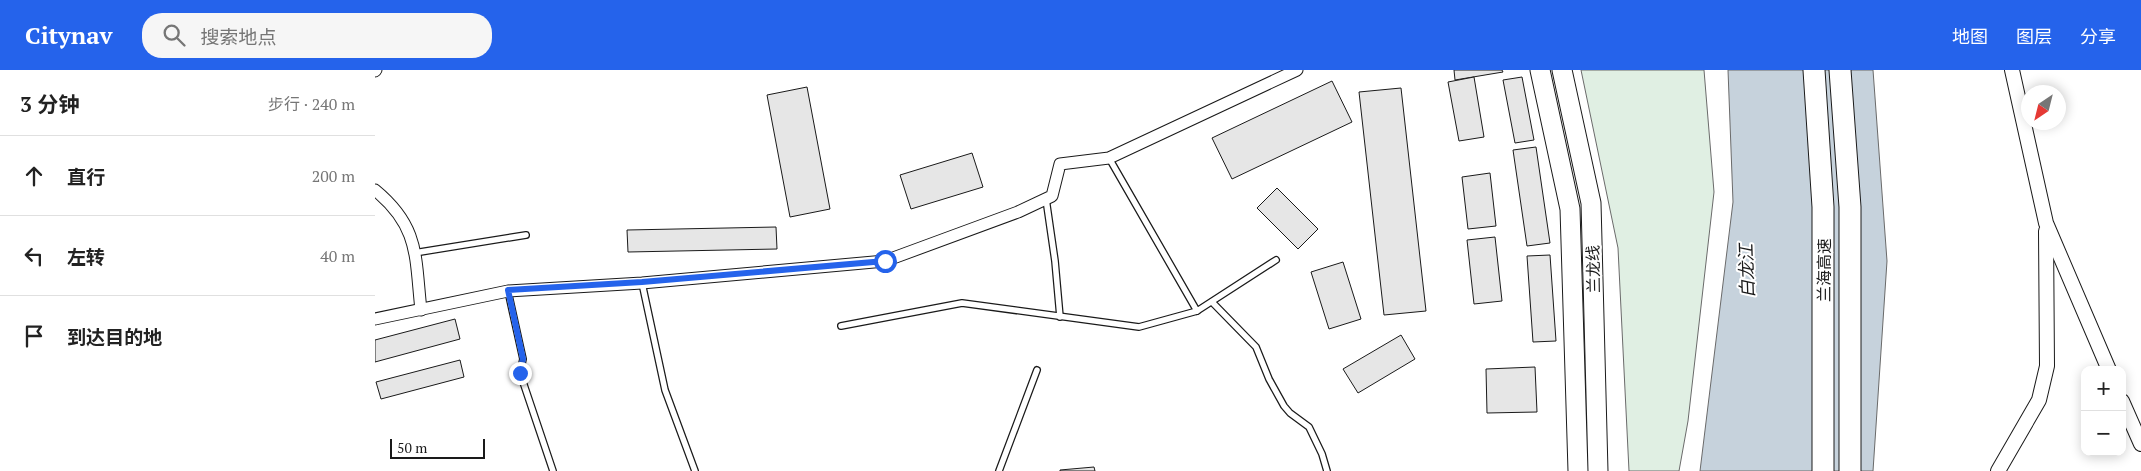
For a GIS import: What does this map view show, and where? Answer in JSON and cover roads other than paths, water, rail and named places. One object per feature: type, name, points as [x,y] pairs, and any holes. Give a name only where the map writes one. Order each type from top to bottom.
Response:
[{"type":"highway","name":"兰龙线","points":[[1541,70],[1570,208],[1578,471]]},
{"type":"highway","name":"兰龙线","points":[[1562,70],[1591,203],[1598,471]]},
{"type":"highway","name":"兰海高速","points":[[1814,70],[1823,208],[1823,471]]},
{"type":"highway","name":"兰海高速","points":[[1840,70],[1850,206],[1850,471]]},
{"type":"street","points":[[375,319],[508,290],[642,282],[885,261],[1019,212],[1052,196],[1060,164],[1109,158],[1297,70]]},
{"type":"street","points":[[2012,70],[2046,223],[2107,366]]},
{"type":"street","points":[[375,190],[392,204],[406,224],[415,253],[421,310]]},
{"type":"street","points":[[1998,471],[2039,400],[2047,366],[2046,223]]},
{"type":"street","points":[[2126,410],[2141,444]]},
{"type":"lane","points":[[1109,158],[1197,311]]},
{"type":"lane","points":[[1045,199],[1055,261],[1060,317]]},
{"type":"lane","points":[[415,253],[526,234]]},
{"type":"lane","points":[[841,326],[962,304],[1006,308],[1139,327],[1197,311],[1276,260]]},
{"type":"lane","points":[[642,282],[665,390],[695,471]]},
{"type":"lane","points":[[508,290],[523,359],[520,373],[553,471]]},
{"type":"lane","points":[[1212,302],[1256,348],[1269,379],[1284,406],[1290,413],[1309,427],[1322,454],[1327,471]]},
{"type":"lane","points":[[999,471],[1037,370]]},
{"type":"water","name":"白龙江","points":[[1728,70],[1873,70],[1887,261],[1873,471],[1700,471],[1733,202]]}]
